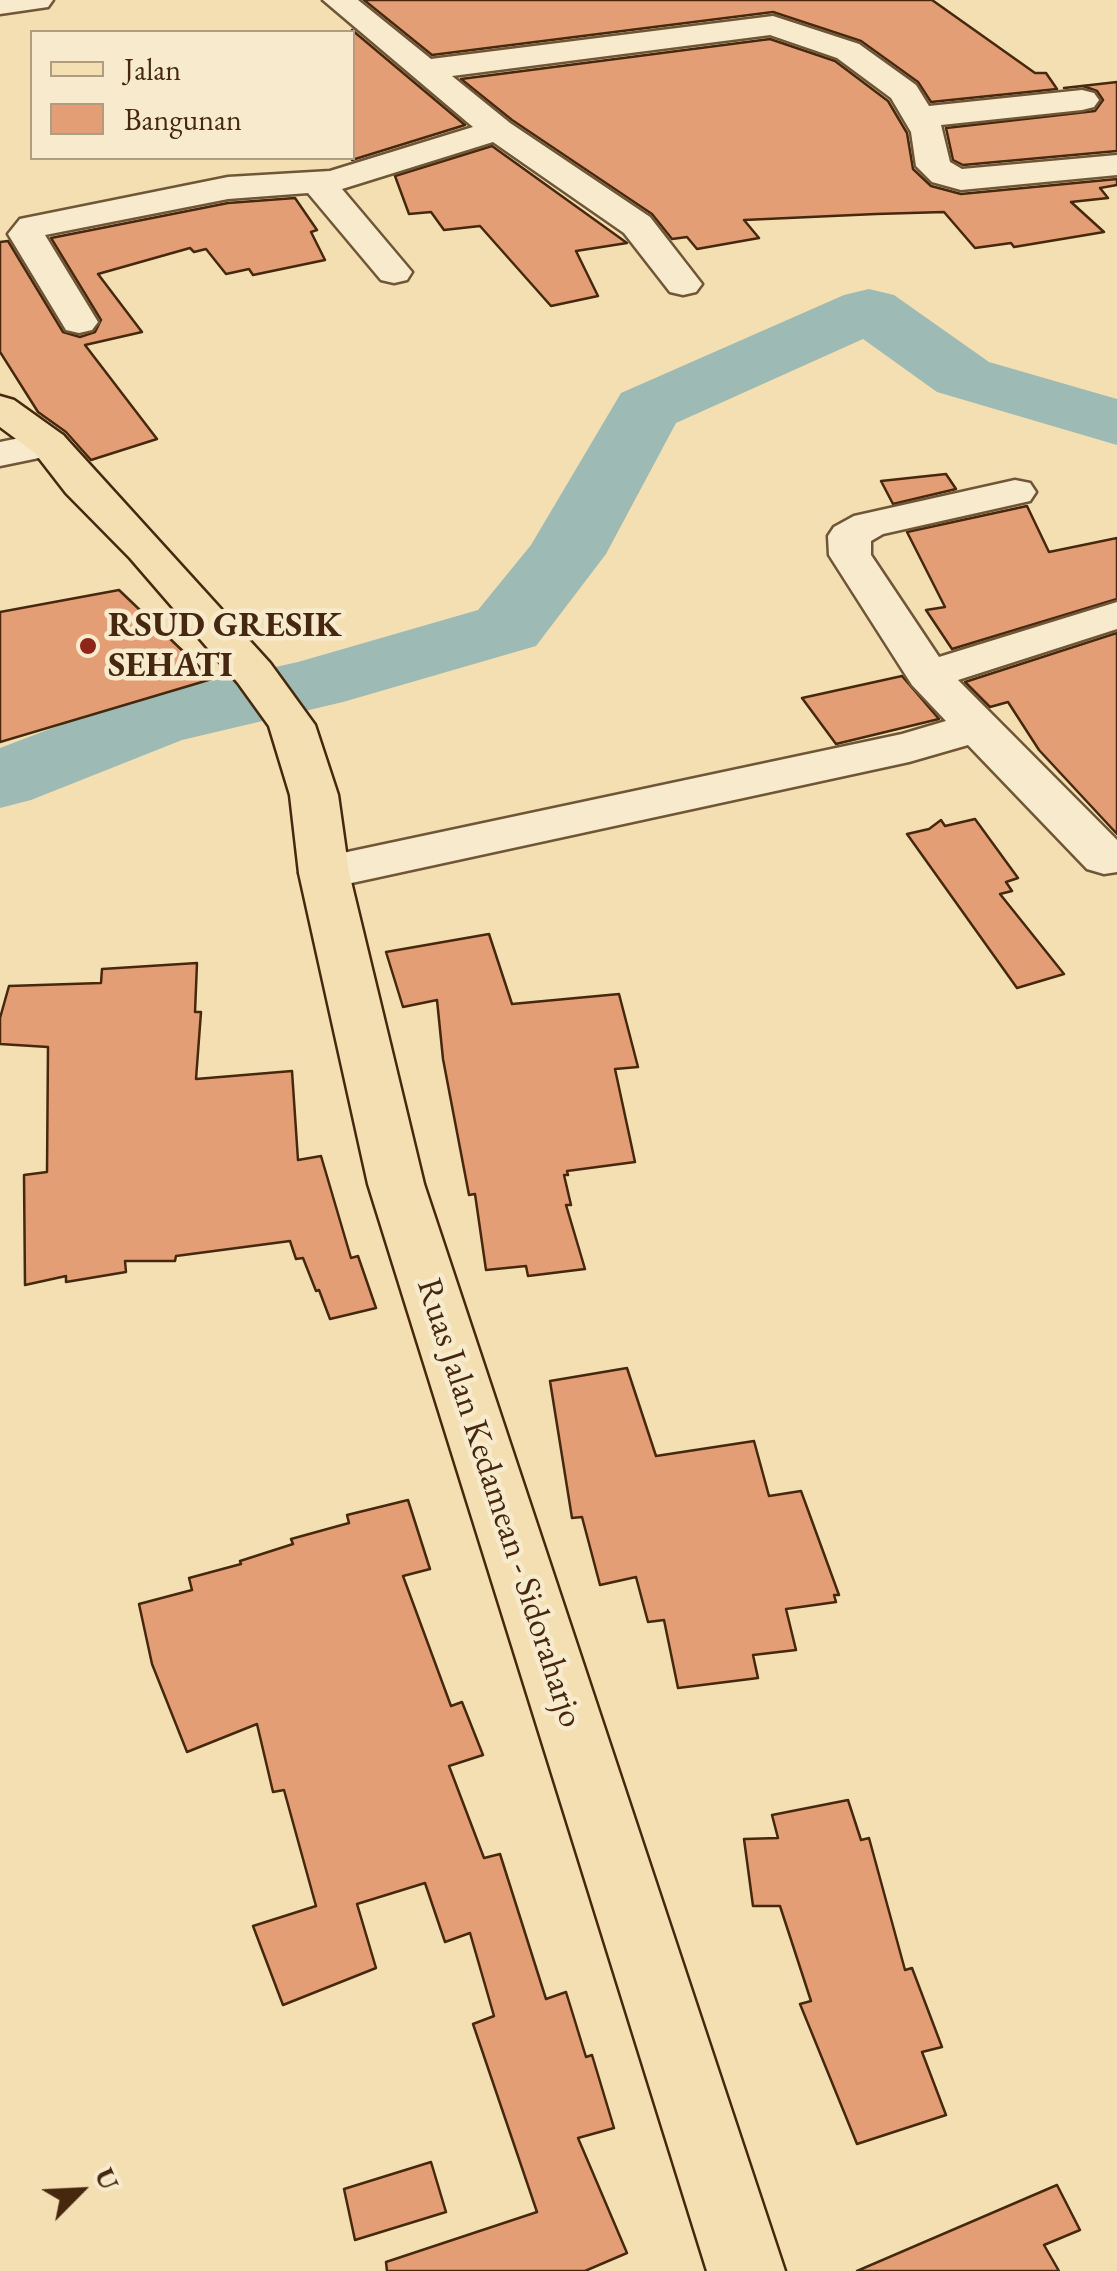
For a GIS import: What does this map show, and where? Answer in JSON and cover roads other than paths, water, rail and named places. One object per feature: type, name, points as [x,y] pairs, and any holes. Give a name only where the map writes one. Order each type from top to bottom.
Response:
[{"type":"main road","points":[[0,408],[50,444]]},
{"type":"main road","name":"Ruas Jalan Kedamean - Sidoraharjo","points":[[50,444],[81,484],[146,549],[254,674],[292,725],[314,795],[324,873],[396,1184],[746,2271]]},
{"type":"street","points":[[0,6],[38,0]]},
{"type":"street","points":[[351,2],[422,70],[498,130],[637,225],[684,284]]},
{"type":"street","points":[[422,70],[773,25],[848,51],[904,92],[928,132],[932,166],[962,180],[1117,164]]},
{"type":"street","points":[[920,117],[1082,100]]},
{"type":"street","points":[[79,322],[26,234],[32,227],[228,188],[320,184],[498,130]]},
{"type":"street","points":[[320,184],[394,272]]},
{"type":"street","points":[[0,454],[50,444]]},
{"type":"street","points":[[1014,492],[868,525],[848,536],[850,555],[928,675],[1113,865]]},
{"type":"street","points":[[928,675],[1117,615]]},
{"type":"street","points":[[324,873],[909,748],[977,727]]},
{"type":"waterway","points":[[0,780],[156,719],[313,684],[507,628],[566,554],[647,409],[869,310],[963,377],[1117,423]]},
{"type":"place","name":"RSUD GRESIK SEHATI","points":[[88,646]]}]
